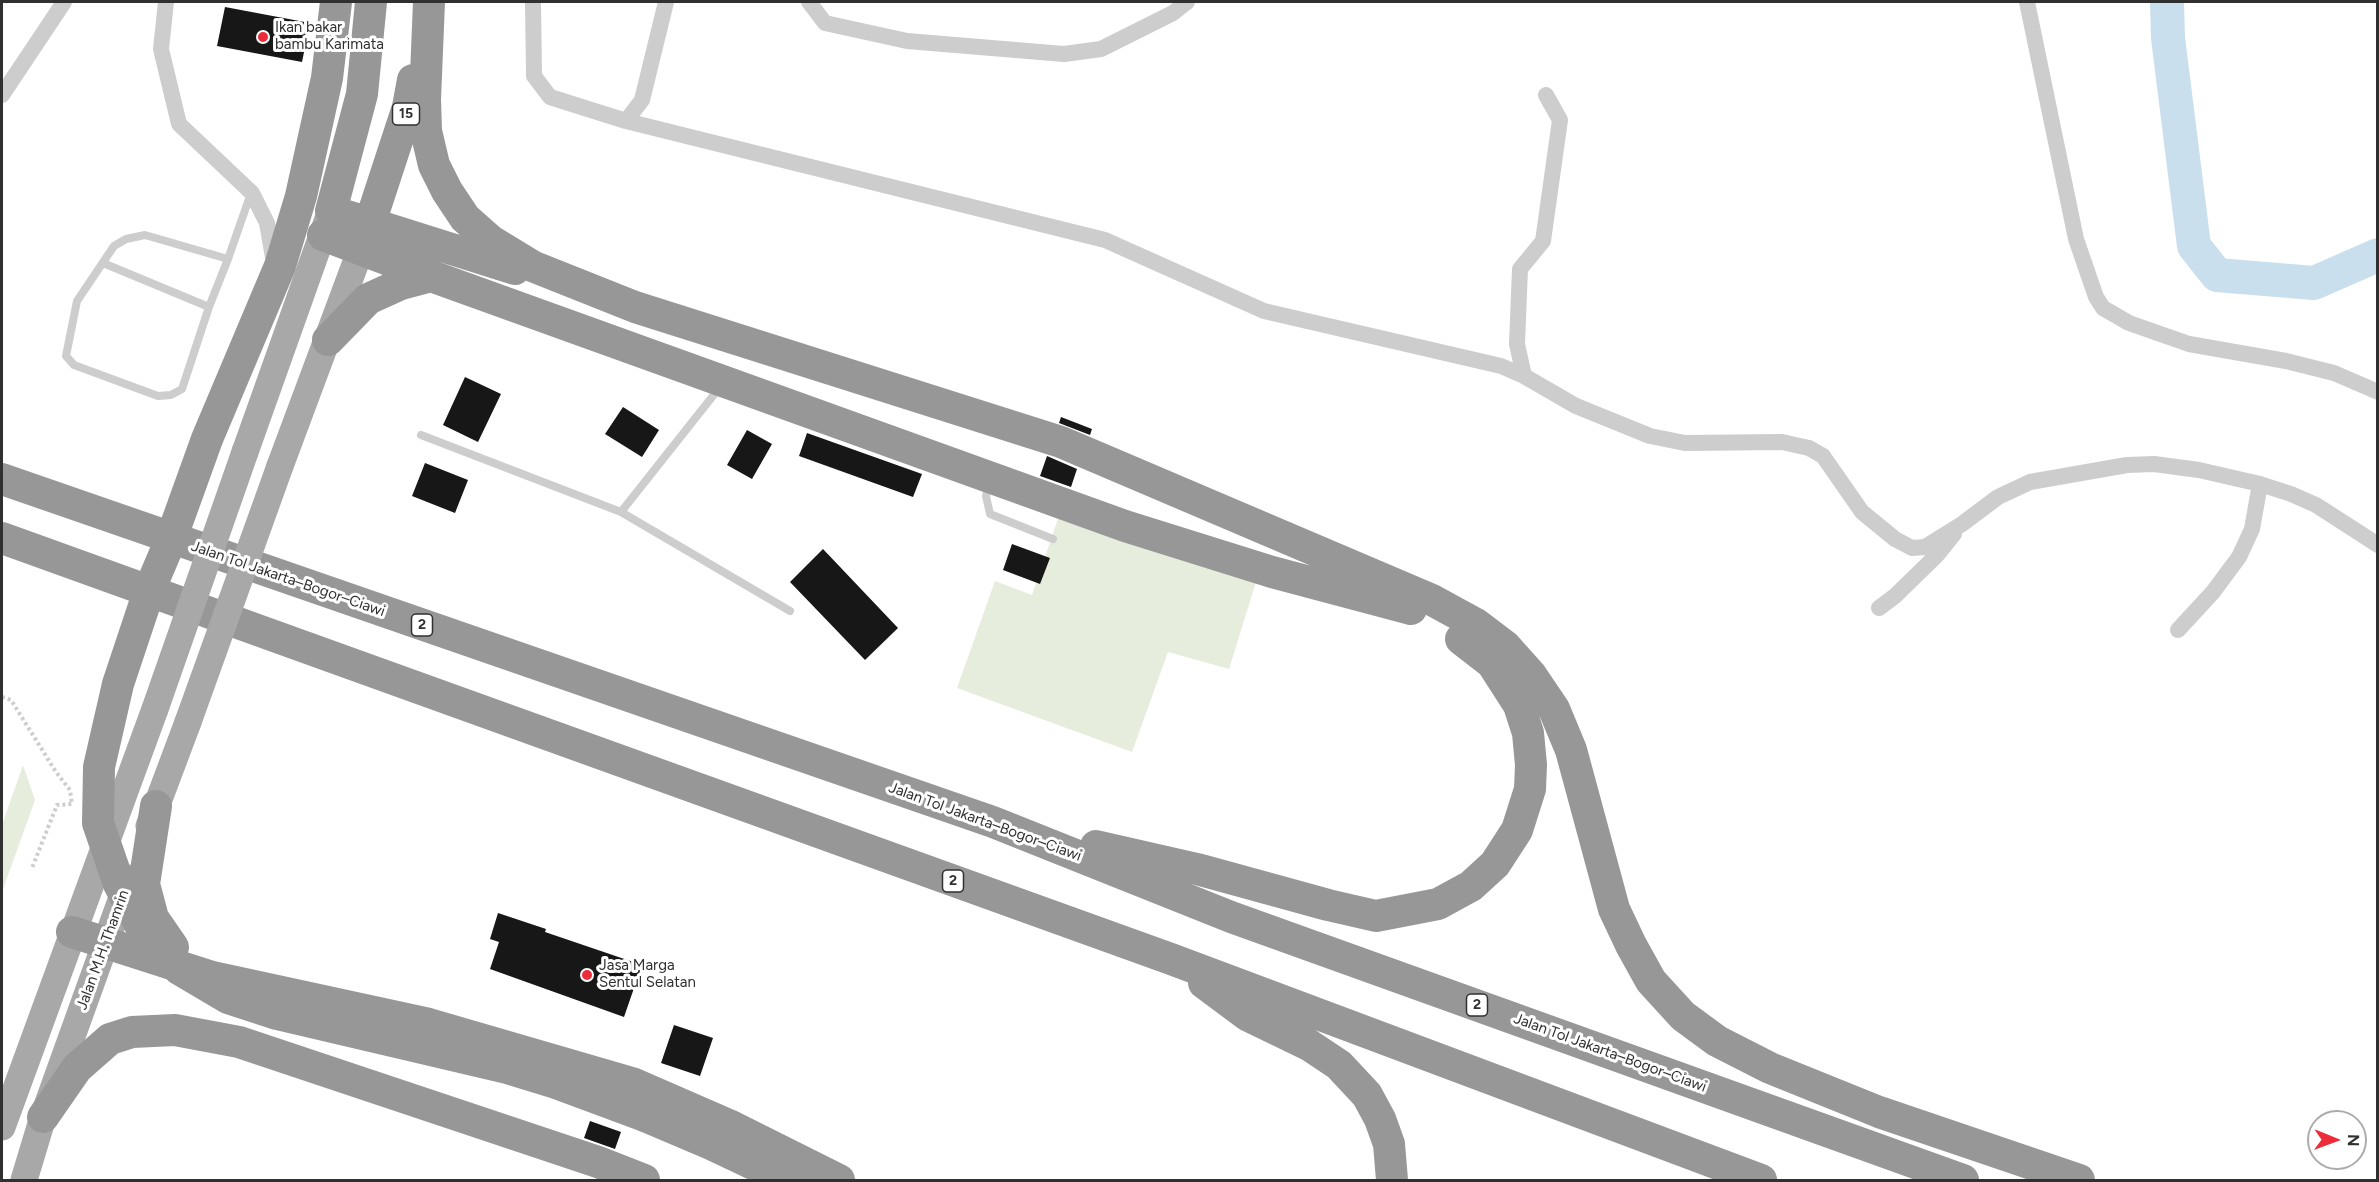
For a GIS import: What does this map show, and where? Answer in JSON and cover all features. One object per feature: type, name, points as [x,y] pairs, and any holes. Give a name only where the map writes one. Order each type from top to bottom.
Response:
[{"type":"highway","points":[[336,2],[327,78],[301,196],[279,266],[207,439],[171,539],[149,591],[118,684],[99,767],[98,823],[119,884],[140,923],[178,969],[228,998],[277,1014],[507,1068],[556,1083],[645,1116],[787,1180]]},
{"type":"highway","points":[[371,2],[362,94],[327,223],[366,236],[635,307],[1061,442],[1432,600],[1476,624],[1505,646],[1531,675],[1554,710],[1571,750],[1614,909],[1651,981],[1683,1016],[1717,1041],[1770,1068],[1879,1112],[2079,1180]]},
{"type":"highway","points":[[428,2],[424,99],[426,131],[434,165],[465,218],[491,241],[532,266],[635,307]]},
{"type":"highway","name":"15","points":[[366,236],[408,107],[428,2]]},
{"type":"highway","points":[[366,236],[431,276],[1125,526],[1266,571],[1407,607],[1451,632],[1492,663],[1519,705],[1528,733],[1531,765],[1530,789],[1517,830],[1495,864],[1472,886],[1438,904],[1376,916],[1321,904],[1197,869],[993,822]]},
{"type":"highway","points":[[328,340],[368,299],[401,284],[431,276]]},
{"type":"highway","name":"Jalan Tol Jakarta–Bogor–Ciawi","points":[[2,479],[993,822],[1231,917],[1963,1180]]},
{"type":"highway","name":"2","points":[[2,538],[1171,959],[1761,1180]]},
{"type":"highway","points":[[156,806],[144,884],[149,907],[159,929],[169,943],[212,977]]},
{"type":"highway","points":[[72,932],[212,977],[429,1024],[632,1083],[734,1127],[839,1180]]},
{"type":"highway","points":[[1171,959],[1247,1015],[1309,1045],[1339,1065],[1367,1095],[1380,1119],[1389,1144],[1392,1180]]},
{"type":"highway","points":[[43,1117],[77,1068],[110,1039],[132,1032],[175,1030],[239,1042],[597,1162],[644,1180]]},
{"type":"main road","points":[[2,1127],[155,709],[327,223]]},
{"type":"main road","name":"Jalan M.H. Thamrin","points":[[24,1180],[43,1117],[105,943],[366,236]]},
{"type":"street","points":[[2,95],[64,2]]},
{"type":"street","points":[[166,2],[161,49],[179,124],[252,193],[267,223],[275,265],[306,285]]},
{"type":"street","points":[[533,2],[534,76],[550,97],[626,122],[1105,240],[1264,311],[1501,366],[1524,376],[1576,406],[1650,436],[1685,443],[1782,442],[1809,448],[1823,456],[1862,512],[1895,539],[1912,548],[1925,547],[2013,488],[2030,482],[2127,465],[2178,467],[2260,484],[2316,505],[2378,545]]},
{"type":"street","points":[[626,122],[642,100],[666,2]]},
{"type":"street","points":[[809,2],[825,23],[907,41],[1064,54],[1101,49],[1173,13],[1187,2]]},
{"type":"street","points":[[2027,2],[2076,239],[2093,290],[2103,308],[2129,323],[2189,345],[2286,361],[2334,373],[2378,392]]},
{"type":"street","points":[[1524,376],[1517,344],[1520,268],[1544,241],[1560,120],[1546,95]]},
{"type":"street","points":[[2178,630],[2213,592],[2239,556],[2252,529],[2260,484]]},
{"type":"street","points":[[1879,608],[1895,596],[1937,555],[1962,524]]},
{"type":"lane","points":[[228,260],[145,235],[126,239],[114,246],[77,301],[66,356],[74,365],[158,396],[171,395],[182,389],[209,307],[228,260],[252,193]]},
{"type":"lane","points":[[103,263],[209,307]]},
{"type":"lane","points":[[621,512],[724,382]]},
{"type":"lane","points":[[421,435],[621,512],[790,611]]},
{"type":"lane","points":[[991,478],[986,496],[990,514],[1053,539]]},
{"type":"path","points":[[2,697],[11,700],[56,772],[70,790],[72,804],[57,805],[32,868]]},
{"type":"green space","points":[[1063,504],[1260,569],[1229,669],[1168,652],[1132,752],[957,688],[995,581],[1032,595]]},
{"type":"green space","points":[[23,765],[35,800],[2,892],[2,825]]},
{"type":"building","points":[[225,7],[310,23],[302,62],[217,46]]},
{"type":"building","points":[[465,377],[501,394],[478,442],[443,425]]},
{"type":"building","points":[[623,407],[659,430],[642,457],[605,434]]},
{"type":"building","points":[[1061,417],[1092,429],[1090,435],[1059,423]]},
{"type":"building","points":[[747,430],[772,444],[752,479],[727,465]]},
{"type":"building","points":[[807,433],[922,474],[913,497],[799,456]]},
{"type":"building","points":[[1047,456],[1077,469],[1071,487],[1040,476]]},
{"type":"building","points":[[425,463],[468,480],[455,513],[412,496]]},
{"type":"building","points":[[1012,544],[1050,558],[1040,584],[1003,570]]},
{"type":"building","points":[[823,549],[898,628],[865,660],[790,582]]},
{"type":"building","points":[[498,913],[546,929],[545,932],[642,965],[624,1017],[490,969],[499,942],[490,939]]},
{"type":"building","points":[[674,1025],[713,1038],[700,1076],[661,1063]]},
{"type":"building","points":[[590,1121],[621,1132],[615,1149],[584,1138]]},
{"type":"waterway","points":[[2167,2],[2168,38],[2194,246],[2217,275],[2314,283],[2378,255]]},
{"type":"place","name":"Ikan bakar bambu Karimata","points":[[263,37]]},
{"type":"place","name":"Jasa Marga Sentul Selatan","points":[[587,975]]}]
